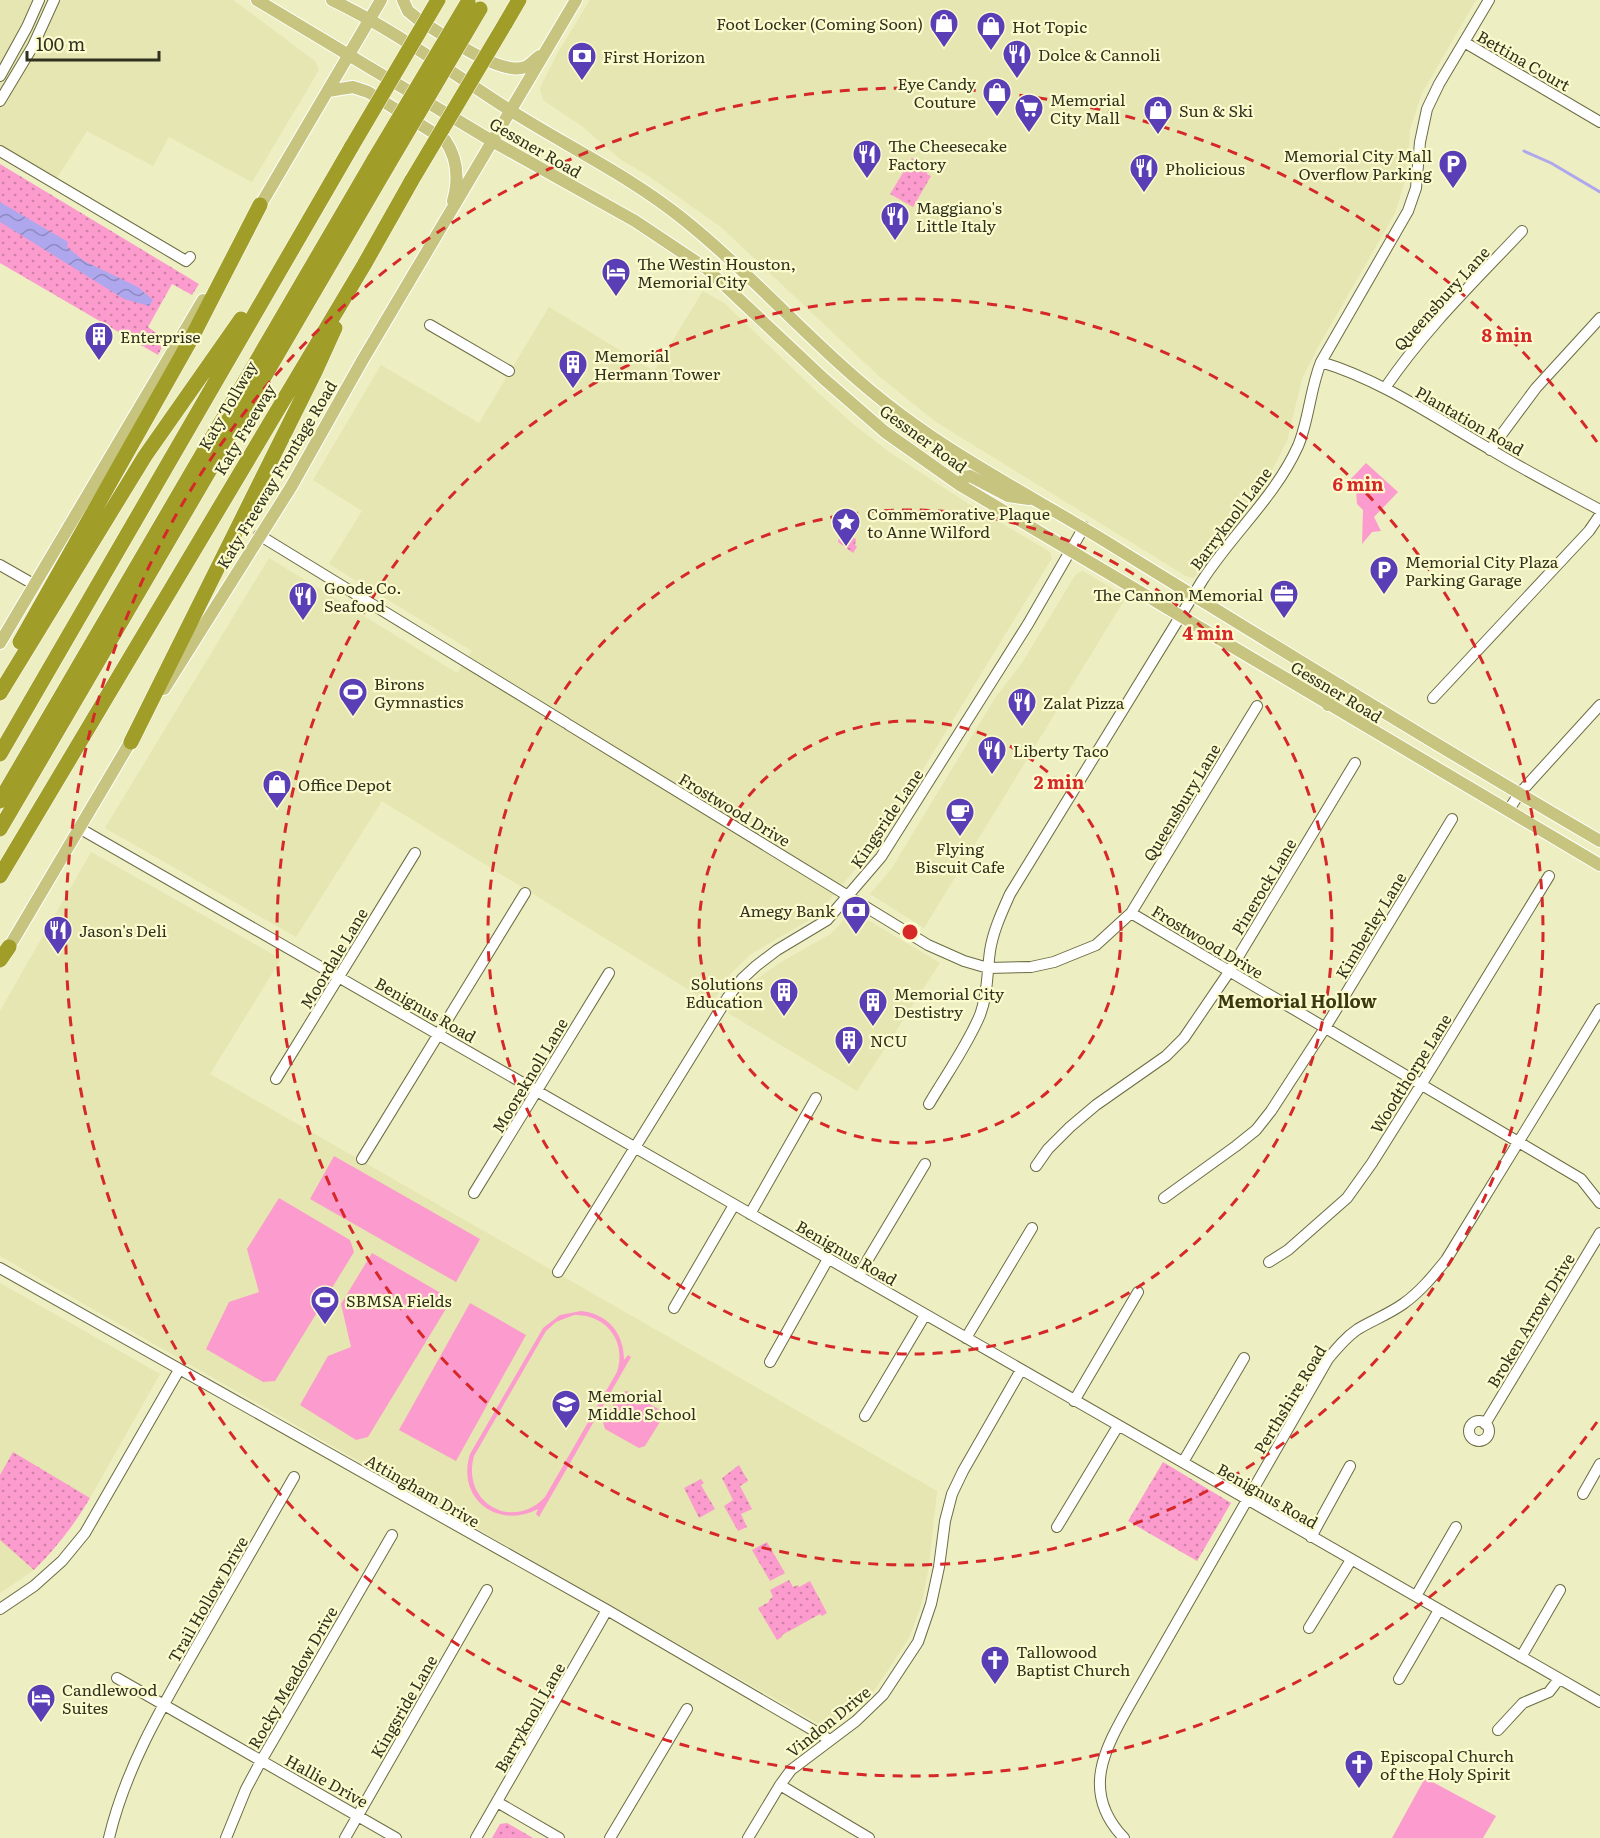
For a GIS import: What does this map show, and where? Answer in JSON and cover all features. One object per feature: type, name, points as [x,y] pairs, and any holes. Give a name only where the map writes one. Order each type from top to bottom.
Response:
[{"type":"highway","points":[[1,751],[438,0]]},
{"type":"highway","name":"Katy Freeway","points":[[0,876],[519,0]]},
{"type":"highway","name":"Katy Tollway","points":[[0,801],[476,3]]},
{"type":"highway","name":"Katy Tollway","points":[[0,829],[382,162]]},
{"type":"highway","points":[[0,677],[190,340],[260,205]]},
{"type":"highway","points":[[0,693],[145,456],[300,235]]},
{"type":"highway","points":[[130,742],[315,372],[364,265]]},
{"type":"highway","points":[[0,883],[22,841]]},
{"type":"highway","points":[[0,962],[9,947]]},
{"type":"main road","name":"Gessner Road","points":[[257,0],[492,141],[634,221],[707,269],[824,379],[885,432],[960,485],[1600,865]]},
{"type":"main road","name":"Gessner Road","points":[[333,0],[371,18],[511,111],[660,201],[728,257],[837,360],[896,411],[933,438],[1084,527],[1519,794],[1600,841]]},
{"type":"main road","points":[[0,644],[381,0]]},
{"type":"main road","points":[[403,0],[408,11],[419,20],[494,65],[513,69],[524,67],[545,52]]},
{"type":"main road","name":"Katy Freeway Frontage Road","points":[[9,947],[130,742],[291,487],[362,361],[576,0]]},
{"type":"main road","points":[[328,91],[353,87],[368,92],[445,140],[451,149],[456,166],[456,191],[450,214]]},
{"type":"main road","points":[[960,485],[965,477],[970,476],[1008,496],[1037,500]]},
{"type":"main road","points":[[1328,705],[1340,685]]},
{"type":"street","points":[[0,76],[39,0]]},
{"type":"street","points":[[0,101],[28,55],[54,0]]},
{"type":"street","name":"Barryknoll Lane","points":[[929,1104],[967,1042],[980,1014],[987,991],[990,949],[1010,894],[1220,554],[1281,478],[1298,445],[1314,378],[1321,362],[1408,211],[1416,188],[1420,142],[1427,109],[1439,84],[1489,0]]},
{"type":"street","name":"Bettina Court","points":[[1464,42],[1600,122]]},
{"type":"street","points":[[0,151],[186,261],[190,257]]},
{"type":"street","name":"Queensbury Lane","points":[[1385,388],[1428,330],[1522,231]]},
{"type":"street","points":[[1490,450],[1536,388],[1600,318]]},
{"type":"street","points":[[430,325],[509,371]]},
{"type":"street","name":"Plantation Road","points":[[1321,362],[1346,370],[1385,388],[1490,450],[1600,510]]},
{"type":"street","points":[[1433,698],[1589,531],[1600,515]]},
{"type":"street","name":"Kingsride Lane","points":[[558,1272],[742,978],[777,950],[828,920],[881,857],[1028,624],[1084,527]]},
{"type":"street","name":"Frostwood Drive","points":[[259,535],[928,945],[964,961],[988,968],[1031,967],[1075,955],[1096,945],[1131,913],[1581,1179],[1600,1203]]},
{"type":"street","points":[[0,565],[35,585]]},
{"type":"street","points":[[1508,811],[1519,794],[1600,705]]},
{"type":"street","name":"Queensbury Lane","points":[[1131,913],[1257,706]]},
{"type":"street","name":"Pinerock Lane","points":[[1036,1166],[1047,1149],[1070,1126],[1166,1056],[1185,1038],[1229,972],[1355,763]]},
{"type":"street","name":"Kimberley Lane","points":[[1164,1198],[1256,1130],[1285,1091],[1325,1028],[1452,819]]},
{"type":"street","name":"Benignus Road","points":[[79,828],[1600,1702]]},
{"type":"street","name":"Moordale Lane","points":[[276,1079],[415,853]]},
{"type":"street","name":"Woodthorpe Lane","points":[[1269,1262],[1288,1251],[1347,1198],[1421,1085],[1549,876]]},
{"type":"street","points":[[362,1159],[525,893]]},
{"type":"street","name":"Mooreknoll Lane","points":[[474,1193],[609,973]]},
{"type":"street","name":"Perthshire Road","points":[[1124,1838],[1111,1822],[1101,1797],[1099,1772],[1108,1742],[1247,1499],[1328,1359],[1342,1342],[1358,1329],[1380,1319],[1405,1303],[1428,1283],[1446,1260],[1600,1009]]},
{"type":"street","points":[[750,1214],[816,1098]]},
{"type":"street","points":[[858,1276],[925,1164]]},
{"type":"street","points":[[674,1308],[734,1205]]},
{"type":"street","points":[[966,1338],[1032,1228]]},
{"type":"street","name":"Broken Arrow Drive","points":[[1485,1424],[1600,1233]]},
{"type":"street","points":[[770,1362],[828,1259]]},
{"type":"street","name":"Attingham Drive","points":[[0,1268],[607,1610],[830,1740]]},
{"type":"street","points":[[1074,1401],[1138,1292]]},
{"type":"street","points":[[865,1416],[925,1314]]},
{"type":"street","points":[[1183,1462],[1244,1358]]},
{"type":"street","points":[[0,1609],[34,1586],[62,1561],[85,1533],[179,1370]]},
{"type":"street","name":"Vindon Drive","points":[[748,1838],[791,1770],[856,1721],[884,1695],[918,1642],[931,1604],[939,1568],[945,1521],[952,1494],[1021,1370]]},
{"type":"street","points":[[1057,1527],[1118,1426]]},
{"type":"street","points":[[1583,1494],[1600,1464]]},
{"type":"street","points":[[1311,1537],[1350,1466]]},
{"type":"street","name":"Trail Hollow Drive","points":[[109,1838],[122,1794],[163,1705],[294,1477]]},
{"type":"street","points":[[1416,1596],[1456,1527]]},
{"type":"street","name":"Rocky Meadow Drive","points":[[226,1838],[246,1789],[261,1761],[392,1535]]},
{"type":"street","points":[[1309,1628],[1351,1560]]},
{"type":"street","name":"Kingsride Lane","points":[[345,1838],[488,1590]]},
{"type":"street","points":[[1521,1656],[1560,1590]]},
{"type":"street","name":"Barryknoll Lane","points":[[476,1838],[607,1610]]},
{"type":"street","points":[[1399,1678],[1439,1610]]},
{"type":"street","name":"Hallie Drive","points":[[117,1678],[396,1838]]},
{"type":"street","points":[[1498,1730],[1523,1703],[1549,1692],[1559,1679]]},
{"type":"street","points":[[610,1838],[687,1709]]},
{"type":"street","points":[[780,1785],[869,1838]]},
{"type":"street","points":[[497,1802],[559,1838]]},
{"type":"shaded area","points":[[0,0],[233,0],[315,61],[319,70],[252,182],[169,137],[153,166],[87,131],[56,179],[0,145]]},
{"type":"shaded area","name":"Memorial City Mall","points":[[590,0],[1476,0],[1422,93],[1410,129],[1407,174],[1395,213],[1302,379],[1287,441],[1267,480],[1219,539],[1194,578],[1186,576],[936,422],[880,377],[721,227],[650,177],[620,159],[583,127],[543,100],[540,88],[557,54]]},
{"type":"shaded area","points":[[912,158],[925,166],[927,174],[931,176],[913,207],[890,194]]},
{"type":"shaded area","points":[[0,164],[199,284],[192,295],[172,284],[148,327],[166,340],[158,355],[0,263]]},
{"type":"shaded area","points":[[703,291],[724,303],[814,389],[889,452],[964,501],[1050,552],[1052,558],[879,841],[816,916],[751,954],[730,974],[712,1004],[382,801],[296,937],[105,828],[269,558],[457,673],[472,651],[329,564],[362,511],[313,480],[381,365],[479,423],[549,307],[654,371]]},
{"type":"shaded area","points":[[1366,463],[1398,492],[1374,517],[1381,531],[1372,532],[1362,544],[1363,510],[1357,504],[1356,490],[1347,483]]},
{"type":"shaded area","points":[[843,533],[856,539],[857,547],[853,553],[838,542],[839,536]]},
{"type":"shaded area","points":[[1083,571],[1126,597],[924,928],[870,894],[892,868],[995,698],[1022,663],[1076,574]]},
{"type":"shaded area","name":"Memorial Middle School","points":[[91,852],[281,959],[210,1074],[937,1491],[929,1566],[922,1602],[909,1638],[876,1688],[849,1714],[828,1729],[0,1256],[0,1011]]},
{"type":"shaded area","points":[[856,913],[940,963],[857,1091],[728,1013],[740,996],[757,979],[778,964],[832,933],[849,914]]},
{"type":"shaded area","points":[[334,1156],[480,1239],[456,1282],[310,1199]]},
{"type":"shaded area","points":[[279,1198],[350,1240],[354,1252],[275,1381],[263,1382],[206,1349],[229,1302],[259,1292],[247,1249]]},
{"type":"shaded area","points":[[372,1253],[444,1295],[447,1307],[368,1437],[356,1440],[300,1405],[328,1356],[351,1347],[341,1304]]},
{"type":"shaded area","points":[[0,1283],[160,1374],[90,1498],[13,1453],[0,1475]]},
{"type":"shaded area","points":[[470,1303],[526,1335],[456,1461],[399,1430]]},
{"type":"shaded area","points":[[581,1311],[599,1316],[613,1326],[618,1333],[624,1360],[628,1355],[631,1357],[539,1517],[536,1514],[538,1509],[523,1515],[509,1516],[495,1513],[475,1497],[469,1485],[467,1470],[470,1454],[543,1328],[560,1315]],"holes":[[[574,1315],[585,1316],[604,1324],[616,1340],[619,1350],[617,1372],[545,1497],[532,1507],[518,1512],[505,1512],[492,1507],[475,1487],[472,1472],[474,1456],[546,1331],[556,1322]]]},
{"type":"shaded area","points":[[627,1391],[660,1410],[663,1417],[645,1446],[639,1448],[605,1429],[603,1422],[620,1393]]},
{"type":"shaded area","points":[[13,1452],[90,1498],[65,1536],[34,1570],[0,1540],[0,1475]]},
{"type":"shaded area","points":[[1163,1462],[1231,1503],[1197,1561],[1128,1521]]},
{"type":"shaded area","points":[[739,1465],[748,1481],[740,1486],[752,1509],[741,1514],[747,1527],[738,1531],[724,1506],[733,1500],[722,1478]]},
{"type":"shaded area","points":[[701,1479],[704,1483],[701,1485],[715,1509],[699,1518],[684,1488]]},
{"type":"shaded area","points":[[0,1540],[34,1570],[0,1593]]},
{"type":"shaded area","points":[[767,1542],[785,1573],[770,1581],[752,1550]]},
{"type":"shaded area","points":[[789,1580],[793,1587],[798,1585],[799,1587],[810,1581],[827,1613],[822,1616],[820,1614],[777,1640],[758,1608],[773,1597],[770,1590]]},
{"type":"shaded area","points":[[1425,1778],[1496,1816],[1483,1838],[1392,1838]]},
{"type":"shaded area","points":[[507,1823],[533,1838],[492,1838],[500,1824]]},
{"type":"water","points":[[0,202],[68,242],[67,247],[84,261],[138,287],[153,300],[149,306],[124,299],[0,222]]},
{"type":"waterway","points":[[1524,151],[1551,163],[1600,192]]},
{"type":"place","name":"Foot Locker (Coming Soon)","points":[[944,48]]},
{"type":"place","name":"Hot Topic","points":[[991,52]]},
{"type":"place","name":"Dolce & Cannoli","points":[[1017,80]]},
{"type":"place","name":"First Horizon","points":[[582,82]]},
{"type":"place","name":"Eye Candy Couture","points":[[997,118]]},
{"type":"place","name":"Memorial City Mall","points":[[1029,134]]},
{"type":"place","name":"Sun & Ski","points":[[1158,136]]},
{"type":"place","name":"The Cheesecake Factory","points":[[867,180]]},
{"type":"place","name":"Memorial City Mall Overflow Parking","points":[[1453,190]]},
{"type":"place","name":"Pholicious","points":[[1144,194]]},
{"type":"place","name":"Maggiano's Little Italy","points":[[895,242]]},
{"type":"place","name":"The Westin Houston, Memorial City","points":[[616,298]]},
{"type":"place","name":"Enterprise","points":[[99,362]]},
{"type":"place","name":"Memorial Hermann Tower","points":[[573,390]]},
{"type":"place","name":"Commemorative Plaque to Anne Wilford","points":[[846,548]]},
{"type":"place","name":"Memorial City Plaza Parking Garage","points":[[1384,596]]},
{"type":"place","name":"The Cannon Memorial","points":[[1284,620]]},
{"type":"place","name":"Goode Co. Seafood","points":[[303,622]]},
{"type":"place","name":"Birons Gymnastics","points":[[353,718]]},
{"type":"place","name":"Zalat Pizza","points":[[1022,728]]},
{"type":"place","name":"Liberty Taco","points":[[992,776]]},
{"type":"place","name":"Office Depot","points":[[277,810]]},
{"type":"place","name":"Flying Biscuit Cafe","points":[[960,838]]},
{"type":"place","name":"Amegy Bank","points":[[856,936]]},
{"type":"place","name":"Jason's Deli","points":[[58,956]]},
{"type":"place","name":"Solutions Education","points":[[784,1018]]},
{"type":"place","name":"Memorial City Destistry","points":[[873,1028]]},
{"type":"place","name":"NCU","points":[[849,1066]]},
{"type":"place","name":"SBMSA Fields","points":[[325,1326]]},
{"type":"place","name":"Memorial Middle School","points":[[566,1430]]},
{"type":"place","name":"Tallowood Baptist Church","points":[[995,1686]]},
{"type":"place","name":"Candlewood Suites","points":[[41,1724]]},
{"type":"place","name":"Episcopal Church of the Holy Spirit","points":[[1359,1790]]},
{"type":"district","name":"Memorial Hollow","points":[[1297,1000]]}]
